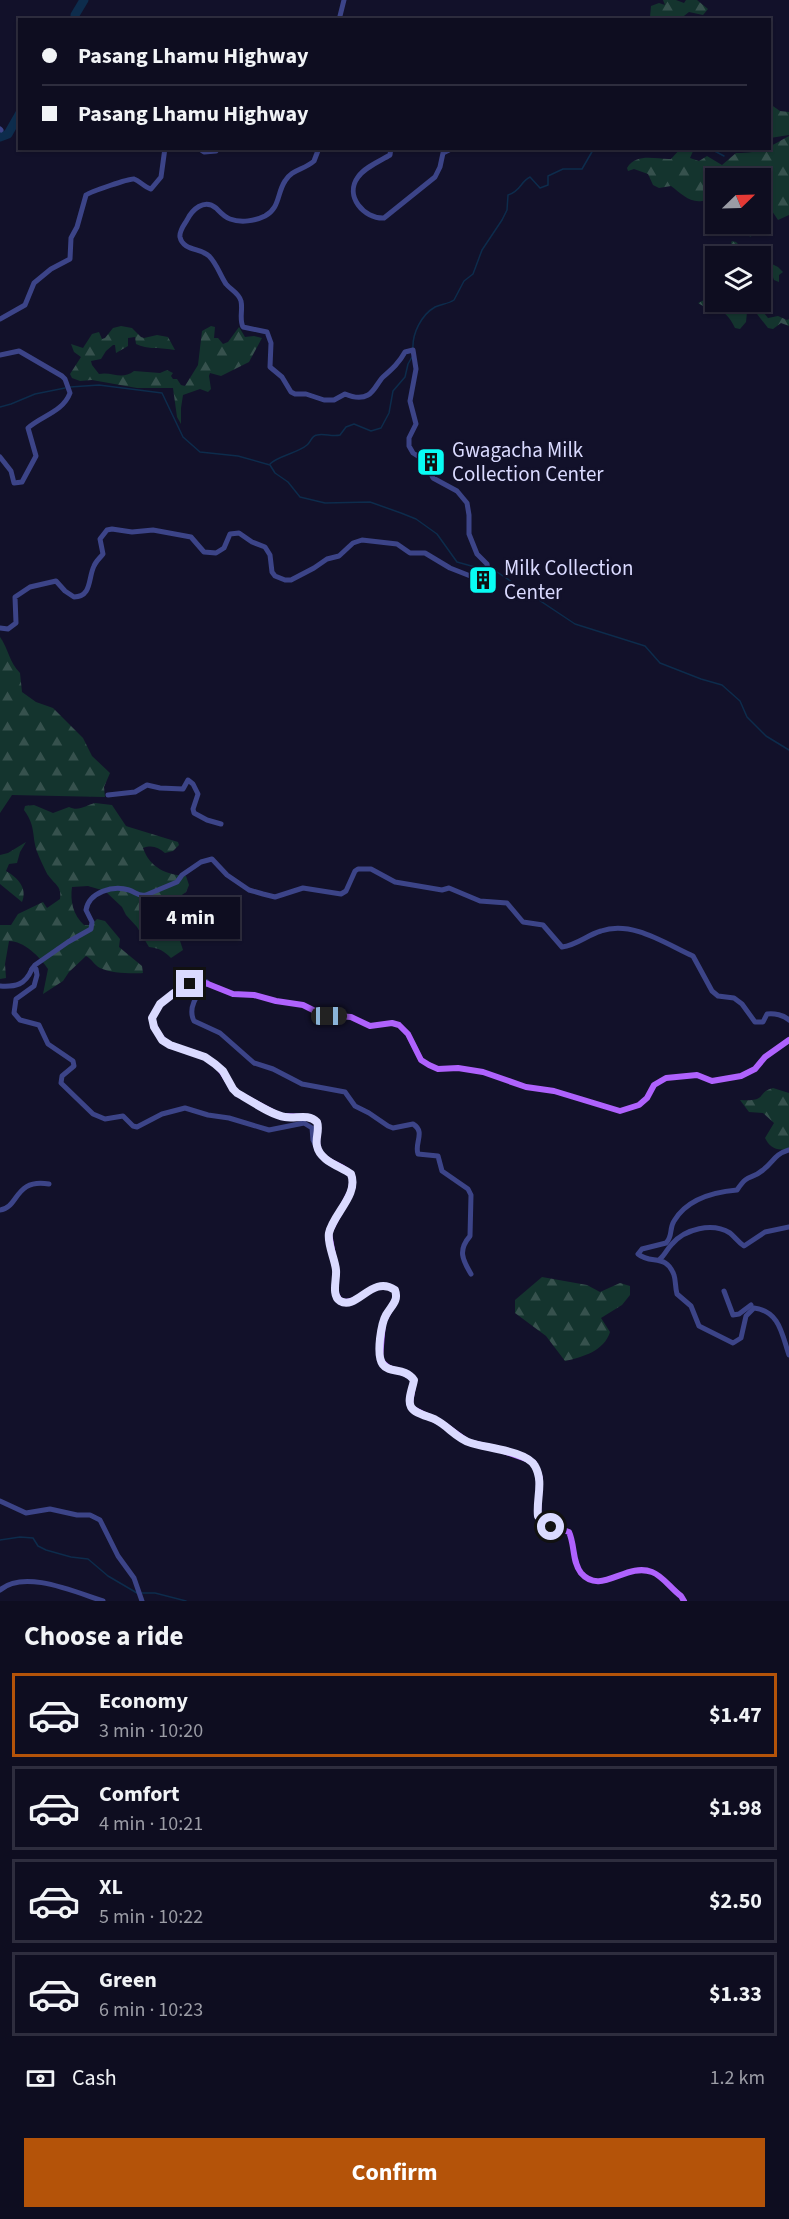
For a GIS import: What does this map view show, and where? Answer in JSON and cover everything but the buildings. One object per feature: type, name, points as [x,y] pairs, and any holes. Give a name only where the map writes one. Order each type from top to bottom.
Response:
[{"type":"main road","points":[[684,1601],[651,1571],[628,1571],[610,1580],[588,1579],[577,1565],[569,1532],[545,1524],[538,1516],[540,1478],[534,1463],[509,1452],[468,1442],[443,1424],[411,1408],[414,1380],[411,1376],[387,1368],[380,1358],[383,1322],[396,1299],[395,1290],[388,1286],[377,1286],[351,1302],[340,1301],[336,1295],[336,1272],[329,1233],[351,1190],[353,1179],[351,1174],[320,1154],[317,1148],[319,1125],[314,1119],[285,1117],[237,1093],[223,1071],[205,1057],[162,1040],[152,1018],[160,1004],[174,993],[198,981],[207,982],[233,994],[254,995],[303,1005],[323,1015],[351,1017],[370,1026],[392,1023],[399,1025],[408,1034],[421,1060],[438,1069],[458,1068],[483,1072],[526,1087],[554,1090],[620,1111],[639,1105],[647,1098],[654,1085],[666,1078],[697,1075],[712,1081],[741,1076],[755,1069],[765,1057],[789,1040]]},
{"type":"street","points":[[340,18],[344,0]]},
{"type":"street","points":[[0,319],[25,305],[34,283],[51,268],[70,259],[71,238],[89,192],[128,178],[135,179],[151,189],[161,177],[165,150]]},
{"type":"street","points":[[201,150],[204,152],[217,150]]},
{"type":"street","points":[[0,628],[8,629],[16,623],[15,597],[30,587],[56,581],[74,597],[83,594],[89,586],[94,563],[103,554],[100,539],[107,530],[112,528],[132,531],[153,530],[184,535],[197,542],[204,552],[211,554],[224,548],[230,534],[239,533],[265,547],[270,555],[272,572],[275,576],[285,580],[291,580],[327,559],[339,556],[353,543],[362,540],[397,544],[410,553],[424,553],[450,568],[478,579],[481,573],[488,570],[487,564],[477,554],[469,534],[469,515],[466,503],[458,491],[433,478],[424,460],[413,453],[410,446],[409,438],[416,425],[410,401],[416,369],[413,351],[405,352],[399,363],[365,397],[345,394],[334,400],[324,400],[306,394],[295,394],[291,392],[282,377],[270,367],[271,343],[267,332],[243,327],[242,307],[237,293],[226,283],[208,255],[187,246],[181,239],[181,232],[193,210],[202,205],[215,207],[229,219],[237,221],[247,222],[265,216],[278,204],[280,190],[286,178],[292,172],[314,161],[318,150]]},
{"type":"street","points":[[391,150],[390,155],[362,172],[354,185],[356,201],[362,212],[375,219],[384,218],[429,181],[440,167],[443,153],[449,150]]},
{"type":"street","points":[[0,355],[14,351],[25,354],[65,379],[70,393],[68,398],[48,417],[28,428],[36,456],[22,482],[14,483],[11,471],[0,457]]},
{"type":"street","points":[[108,795],[138,791],[147,785],[183,789],[188,780],[198,794],[193,809],[194,813],[220,824]]},
{"type":"street","points":[[0,986],[13,987],[22,984],[36,965],[91,929],[92,922],[86,907],[93,897],[107,890],[126,889],[142,897],[177,882],[182,875],[201,862],[212,860],[227,875],[249,890],[275,897],[303,888],[334,895],[341,894],[346,891],[355,870],[364,868],[395,882],[442,890],[449,888],[480,901],[507,903],[523,922],[543,925],[562,947],[608,929],[646,933],[693,956],[706,985],[718,996],[734,998],[742,1004],[755,1022],[763,1022],[767,1014],[771,1013],[785,1016],[789,1020]]},
{"type":"street","points":[[32,969],[38,972],[34,986],[16,999],[14,1013],[20,1020],[39,1025],[48,1044],[74,1061],[74,1066],[62,1076],[61,1083],[93,1114],[105,1119],[123,1116],[137,1127],[162,1114],[185,1108],[269,1130],[304,1124],[312,1128],[313,1140],[317,1148]]},
{"type":"street","points":[[207,982],[193,1004],[191,1014],[194,1021],[220,1033],[254,1063],[273,1069],[302,1084],[342,1090],[348,1094],[351,1103],[355,1106],[393,1128],[413,1124],[418,1127],[420,1133],[416,1147],[418,1154],[438,1156],[442,1171],[464,1185],[471,1195],[470,1236],[464,1242],[462,1251],[471,1274]]},
{"type":"street","points":[[789,1150],[777,1154],[763,1171],[743,1180],[737,1190],[716,1192],[689,1205],[672,1223],[671,1236],[666,1243],[639,1251],[638,1254],[644,1259],[660,1259],[671,1269],[677,1294],[691,1306],[696,1322],[703,1329],[719,1334],[730,1342],[739,1341],[746,1316],[754,1308],[758,1308],[771,1315],[780,1327],[789,1355]]},
{"type":"street","points":[[0,1210],[10,1206],[19,1191],[26,1186],[49,1184]]},
{"type":"street","points":[[660,1259],[674,1242],[693,1230],[708,1228],[729,1233],[744,1246],[765,1232],[789,1227]]},
{"type":"street","points":[[724,1291],[734,1315],[751,1305]]},
{"type":"street","points":[[0,1501],[26,1513],[50,1509],[97,1517],[104,1525],[116,1552],[129,1569],[140,1596]]},
{"type":"street","points":[[0,1590],[7,1584],[27,1581],[61,1587],[103,1601]]},
{"type":"green space","points":[[663,0],[676,0],[684,3],[686,0],[697,0],[708,9],[703,15],[689,12],[681,18],[648,18],[651,6],[659,3],[665,5]]},
{"type":"green space","points":[[771,105],[780,111],[789,112],[789,135],[771,138]]},
{"type":"green space","points":[[789,136],[789,215],[778,220],[771,210],[771,168],[705,168],[705,200],[696,201],[671,186],[659,188],[653,185],[648,174],[634,169],[628,171],[627,168],[631,163],[642,158],[671,159],[679,150],[694,150],[690,158],[699,161],[707,156],[722,165],[736,153],[771,150],[771,145]]},
{"type":"green space","points":[[736,242],[740,246],[732,246],[731,243]]},
{"type":"green space","points":[[771,259],[772,264],[783,272],[779,275],[779,282],[774,280]]},
{"type":"green space","points":[[705,300],[705,306],[698,303]]},
{"type":"green space","points":[[723,312],[747,312],[746,322],[740,329],[735,328]]},
{"type":"green space","points":[[747,312],[763,312],[768,318],[778,316],[789,319],[789,326],[781,323],[773,329],[768,328],[757,314]]},
{"type":"green space","points":[[121,326],[132,328],[144,338],[157,335],[168,337],[175,350],[145,347],[136,344],[135,337],[128,338],[128,346],[116,353],[115,345],[113,345],[101,359],[91,361],[99,374],[121,376],[134,371],[160,373],[167,370],[173,373],[171,376],[173,379],[177,379],[181,385],[185,386],[198,365],[202,331],[211,326],[215,327],[214,338],[218,338],[223,344],[228,342],[239,327],[245,337],[262,338],[249,362],[221,376],[210,373],[211,389],[208,392],[200,389],[183,395],[181,424],[177,417],[173,388],[137,388],[72,378],[70,374],[81,357],[74,352],[71,344],[83,348],[92,334],[99,332],[102,339],[113,328]]},
{"type":"green space","points":[[0,637],[20,673],[22,692],[36,702],[53,708],[83,738],[92,756],[110,773],[104,787],[105,797],[12,795],[0,813]]},
{"type":"green space","points":[[95,803],[112,805],[126,826],[178,842],[179,845],[173,851],[165,853],[155,847],[143,848],[150,861],[160,869],[186,876],[189,885],[186,892],[179,897],[173,919],[183,950],[171,958],[161,950],[149,947],[122,907],[105,891],[88,886],[72,887],[73,908],[80,921],[84,925],[91,925],[97,919],[105,921],[120,939],[119,947],[142,966],[143,973],[104,970],[86,956],[63,981],[43,994],[48,969],[31,950],[9,941],[5,964],[6,978],[0,979],[0,925],[11,925],[18,914],[43,902],[47,908],[60,899],[59,888],[47,874],[38,854],[31,822],[24,810],[25,806],[34,805],[53,813],[69,807],[79,808]]},
{"type":"green space","points":[[26,842],[17,863],[9,864],[6,871],[20,883],[24,892],[22,902],[0,884],[0,855]]},
{"type":"green space","points":[[773,1088],[789,1093],[789,1148],[781,1150],[769,1144],[765,1138],[774,1123],[763,1113],[749,1112],[740,1100],[755,1100]]},
{"type":"green space","points":[[542,1277],[587,1285],[600,1292],[620,1283],[630,1286],[630,1295],[622,1305],[601,1318],[610,1332],[603,1344],[586,1355],[565,1361],[546,1336],[515,1313],[515,1300]]},
{"type":"waterway","points":[[75,18],[84,0]]},
{"type":"waterway","points":[[0,137],[8,134],[18,116]]},
{"type":"waterway","points":[[413,349],[416,331],[422,320],[430,310],[454,300],[464,281],[473,274],[482,250],[507,210],[508,195],[516,191],[530,177],[540,188],[548,185],[548,176],[563,169],[582,169],[593,150]]},
{"type":"waterway","points":[[713,150],[724,156]]},
{"type":"waterway","points":[[270,464],[303,448],[315,436],[340,435],[346,427],[354,424],[371,431],[381,428],[389,413],[393,391],[405,377],[412,357]]},
{"type":"waterway","points":[[70,387],[99,385],[162,393],[183,437],[200,452],[238,456],[270,465],[275,473],[288,482],[300,497],[325,503],[370,502],[401,513],[416,519],[437,534],[457,562],[475,567],[486,566]]},
{"type":"waterway","points":[[0,407],[35,394],[65,388]]},
{"type":"waterway","points":[[491,568],[575,624],[645,646],[660,663],[722,685],[740,701],[747,717],[766,736],[789,750]]},
{"type":"waterway","points":[[0,1540],[33,1538],[38,1546],[46,1550],[88,1559],[108,1576],[137,1593]]},
{"type":"waterway","points":[[142,1593],[155,1593],[186,1601]]},
{"type":"place","name":"Gwagacha Milk Collection Center","points":[[431,462]]},
{"type":"place","name":"Milk Collection Center","points":[[483,580]]},
{"type":"route","points":[[190,984],[174,993],[155,1010],[152,1018],[158,1034],[170,1045],[205,1057],[215,1064],[227,1076],[237,1093],[280,1116],[309,1117],[317,1122],[319,1130],[316,1144],[320,1154],[351,1174],[353,1179],[351,1190],[329,1233],[336,1272],[335,1292],[338,1299],[351,1302],[377,1286],[393,1287],[397,1293],[396,1299],[383,1322],[379,1352],[382,1363],[387,1368],[411,1376],[414,1380],[411,1408],[443,1424],[468,1442],[509,1452],[534,1463],[540,1478],[538,1516],[551,1527]]}]
